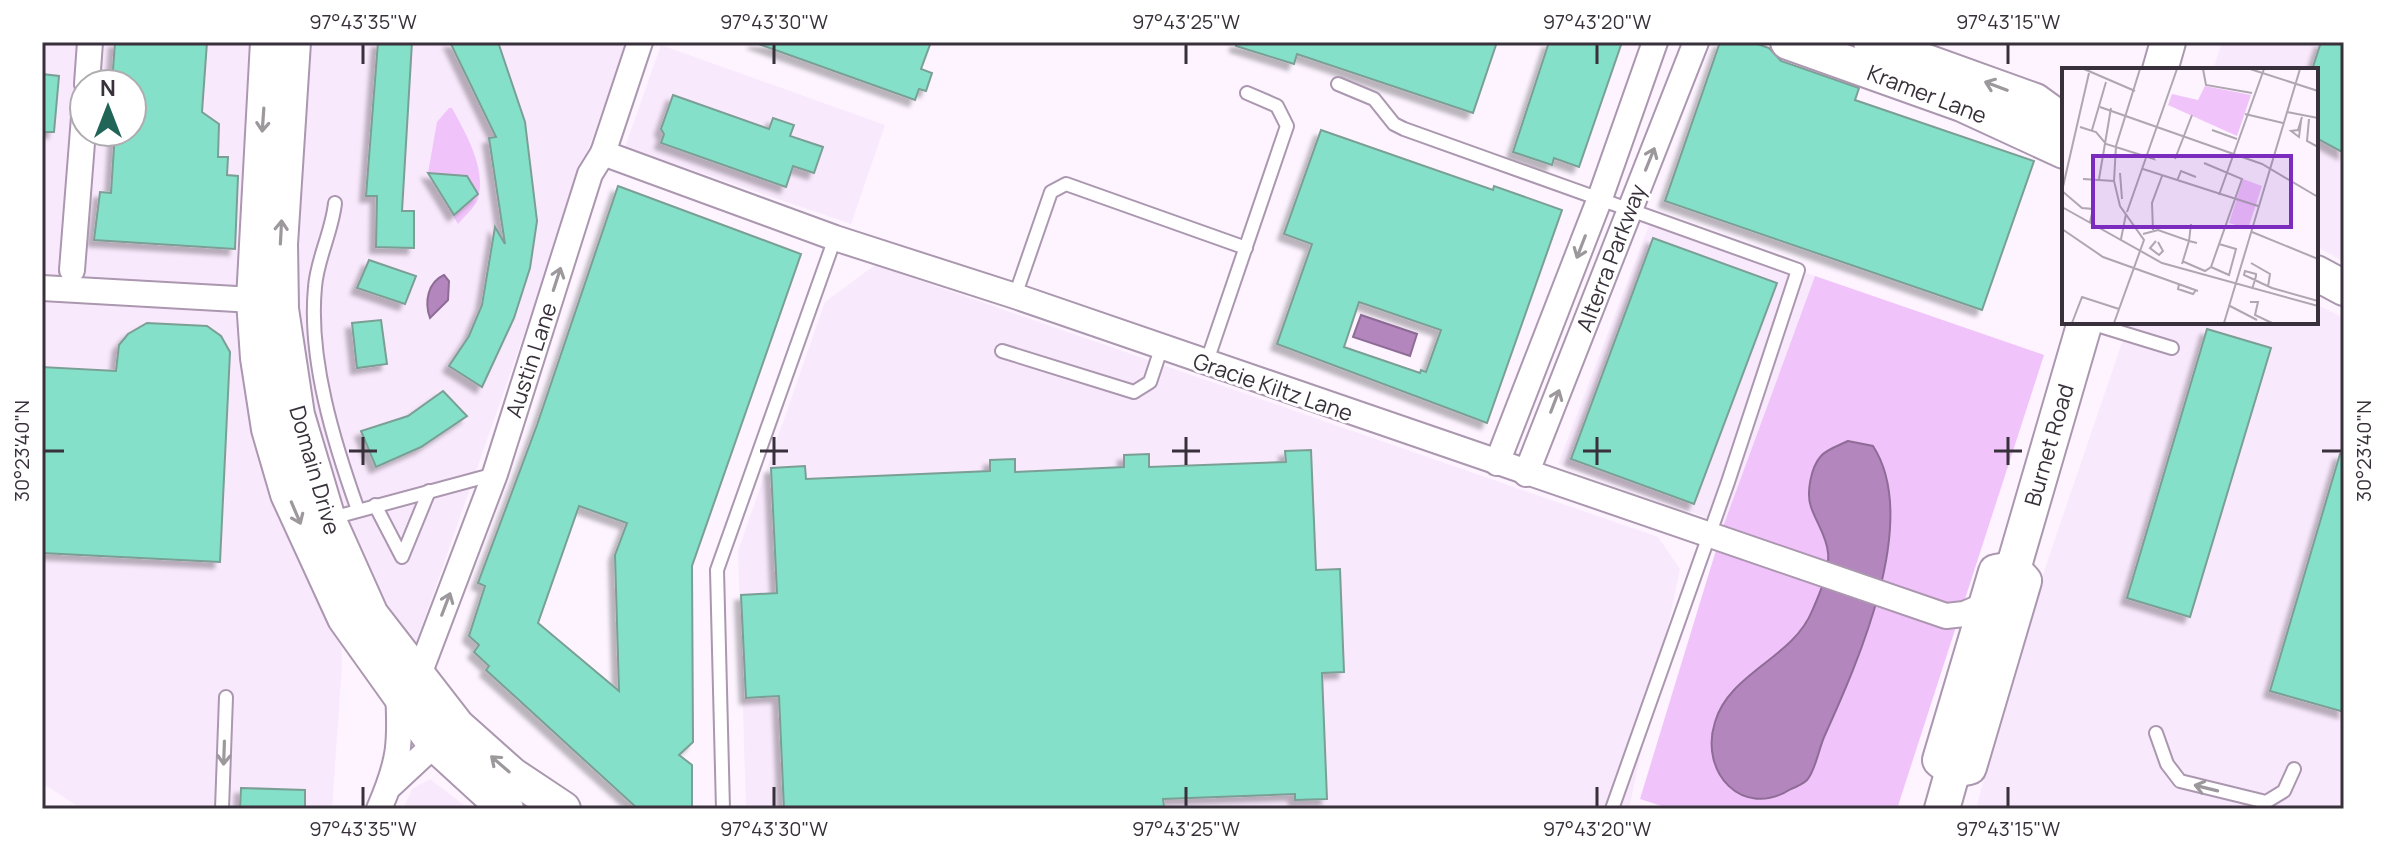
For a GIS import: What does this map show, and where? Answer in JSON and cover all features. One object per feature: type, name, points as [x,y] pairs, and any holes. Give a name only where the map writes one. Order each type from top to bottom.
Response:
[{"type":"street","points":[[88,68],[90,42]]},
{"type":"street","name":"Domain Drive","points":[[268,42],[288,288],[258,358],[269,429],[288,494],[345,592],[371,615],[408,684],[506,809]]},
{"type":"street","name":"Domain Drive","points":[[293,42],[286,350],[295,402],[335,508],[345,592]]},
{"type":"street","name":"Austin Lane","points":[[408,684],[495,474],[590,174],[603,153],[640,42]]},
{"type":"street","name":"Alterra Parkway","points":[[1497,463],[1600,198],[1655,42]]},
{"type":"street","name":"Alterra Parkway","points":[[1526,474],[1696,42]]},
{"type":"street","name":"Kramer Lane","points":[[1788,42],[1962,104],[2062,150]]},
{"type":"street","name":"Kramer Lane","points":[[1871,42],[2035,101],[2062,121]]},
{"type":"street","points":[[2161,68],[2168,42]]},
{"type":"street","points":[[72,270],[82,148]]},
{"type":"street","name":"Gracie Kiltz Lane","points":[[603,153],[835,238],[1015,296],[1161,349],[1946,616]]},
{"type":"street","points":[[2318,274],[2344,288]]},
{"type":"street","points":[[42,288],[288,288]]},
{"type":"street","name":"Burnet Road","points":[[2013,569],[2085,324]]},
{"type":"street","name":"Burnet Road","points":[[2013,569],[2024,581],[1974,753],[1969,767],[1953,770],[1940,760],[1969,657],[1996,572],[2013,569]]},
{"type":"street","points":[[1969,657],[1946,616],[1964,614],[1985,605]]},
{"type":"street","points":[[384,798],[401,744],[408,684]]},
{"type":"street","points":[[384,798],[446,735]]},
{"type":"street","name":"Domain Drive","points":[[446,735],[563,809]]},
{"type":"street","name":"Burnet Road","points":[[1942,809],[1953,770]]},
{"type":"lane","points":[[1338,84],[1374,99],[1394,124],[1404,129],[1798,270],[1709,536],[1612,809]]},
{"type":"lane","points":[[1206,364],[1287,126],[1277,106],[1247,93]]},
{"type":"lane","points":[[1015,296],[1051,192],[1066,184],[1246,248]]},
{"type":"lane","points":[[288,288],[335,203]]},
{"type":"lane","points":[[723,809],[717,570],[835,238]]},
{"type":"lane","points":[[2093,324],[2172,348]]},
{"type":"lane","points":[[1002,351],[1134,392],[1150,382],[1161,349]]},
{"type":"lane","points":[[335,508],[375,505],[495,474]]},
{"type":"lane","points":[[375,505],[402,557],[429,491]]},
{"type":"lane","points":[[222,809],[226,697]]},
{"type":"lane","points":[[2156,733],[2167,764],[2180,781],[2266,802],[2284,791],[2294,769]]},
{"type":"shaded area","points":[[42,42],[626,42],[415,646],[405,646],[336,513],[342,665],[332,809],[82,809],[42,783]]},
{"type":"shaded area","points":[[2222,42],[2344,42],[2344,262],[2318,247],[2318,68],[2214,68]]},
{"type":"shaded area","points":[[661,45],[885,125],[851,224],[625,147]]},
{"type":"shaded area","points":[[452,108],[468,139],[480,176],[478,199],[458,224],[428,173],[437,122]]},
{"type":"shaded area","points":[[1651,220],[1815,276],[1724,524],[1558,464]]},
{"type":"shaded area","points":[[875,265],[1658,537],[1680,569],[1629,809],[746,809],[738,551],[825,302]]},
{"type":"shaded area","points":[[444,275],[449,281],[448,300],[430,318],[427,306],[429,293],[434,282]]},
{"type":"shaded area","points":[[1815,276],[2044,355],[1897,809],[1671,809],[1640,799],[1724,524]]},
{"type":"shaded area","points":[[2318,305],[2344,318],[2344,809],[1976,809],[2026,624],[2128,324],[2318,324]]},
{"type":"shaded area","points":[[1361,315],[1417,334],[1410,356],[1353,337]]},
{"type":"shaded area","points":[[1848,441],[1873,446],[1886,477],[1890,512],[1888,551],[1867,631],[1807,780],[1773,797],[1756,799],[1741,795],[1719,773],[1713,758],[1715,722],[1722,705],[1733,691],[1791,641],[1812,611],[1823,583],[1828,553],[1810,501],[1810,480],[1821,456]]},
{"type":"shaded area","points":[[430,779],[469,809],[403,809],[412,789]]},
{"type":"building","points":[[115,42],[207,42],[202,112],[219,124],[218,157],[228,157],[227,175],[238,176],[235,249],[94,240],[100,192],[111,193],[114,148],[148,148],[148,68],[113,68]]},
{"type":"building","points":[[378,42],[412,42],[402,211],[414,211],[414,248],[376,247],[377,196],[366,196]]},
{"type":"building","points":[[450,42],[498,42],[525,122],[537,221],[530,268],[514,318],[482,387],[449,366],[469,336],[482,305],[495,227],[505,244],[489,138],[496,137]]},
{"type":"building","points":[[753,42],[931,42],[921,69],[932,73],[926,91],[919,89],[915,100]]},
{"type":"building","points":[[1236,42],[1497,42],[1473,113],[1297,54],[1294,64],[1236,46]]},
{"type":"building","points":[[1549,42],[1622,42],[1579,167],[1554,158],[1552,165],[1513,152]]},
{"type":"building","points":[[1720,42],[1752,42],[1769,48],[1781,61],[1859,88],[1855,100],[2034,161],[1982,310],[1665,201]]},
{"type":"building","points":[[2321,42],[2344,42],[2344,153],[2318,139],[2318,68],[2313,68]]},
{"type":"building","points":[[42,74],[59,76],[54,132],[42,132]]},
{"type":"building","points":[[673,95],[769,129],[773,118],[794,125],[790,136],[823,147],[814,173],[793,166],[786,187],[661,143],[664,134],[661,129]]},
{"type":"building","points":[[1321,130],[1493,190],[1494,186],[1562,210],[1487,423],[1277,344],[1312,244],[1284,234]],"holes":[[[1359,302],[1441,330],[1426,372],[1421,370],[1420,373],[1344,347]]]},
{"type":"building","points":[[428,173],[467,176],[478,194],[454,215]]},
{"type":"building","points":[[618,186],[801,254],[692,566],[693,742],[679,755],[692,765],[692,809],[638,809],[486,670],[489,666],[474,652],[479,645],[469,636],[485,586],[478,583],[537,425]],"holes":[[[579,506],[627,523],[615,555],[619,691],[538,623]]]},
{"type":"building","points":[[1653,238],[1777,283],[1694,504],[1571,459]]},
{"type":"building","points":[[369,260],[416,276],[405,304],[357,288]]},
{"type":"building","points":[[381,320],[387,364],[357,368],[352,323]]},
{"type":"building","points":[[147,323],[207,326],[221,336],[230,352],[220,562],[42,553],[42,367],[116,371],[119,345],[128,334]]},
{"type":"building","points":[[2207,329],[2271,348],[2190,617],[2127,598]]},
{"type":"building","points":[[443,391],[467,416],[421,447],[376,467],[361,431],[408,416]]},
{"type":"building","points":[[1311,450],[1316,570],[1340,569],[1344,672],[1322,673],[1327,799],[1295,800],[1295,794],[1163,799],[1164,807],[1137,809],[784,809],[779,696],[746,698],[741,595],[777,593],[771,468],[805,466],[806,479],[990,471],[990,460],[1015,459],[1015,472],[1124,467],[1124,455],[1149,454],[1149,467],[1286,462],[1285,451]]},
{"type":"building","points":[[2340,454],[2344,454],[2344,712],[2270,691]]},
{"type":"building","points":[[241,788],[305,790],[305,809],[240,809]]}]
